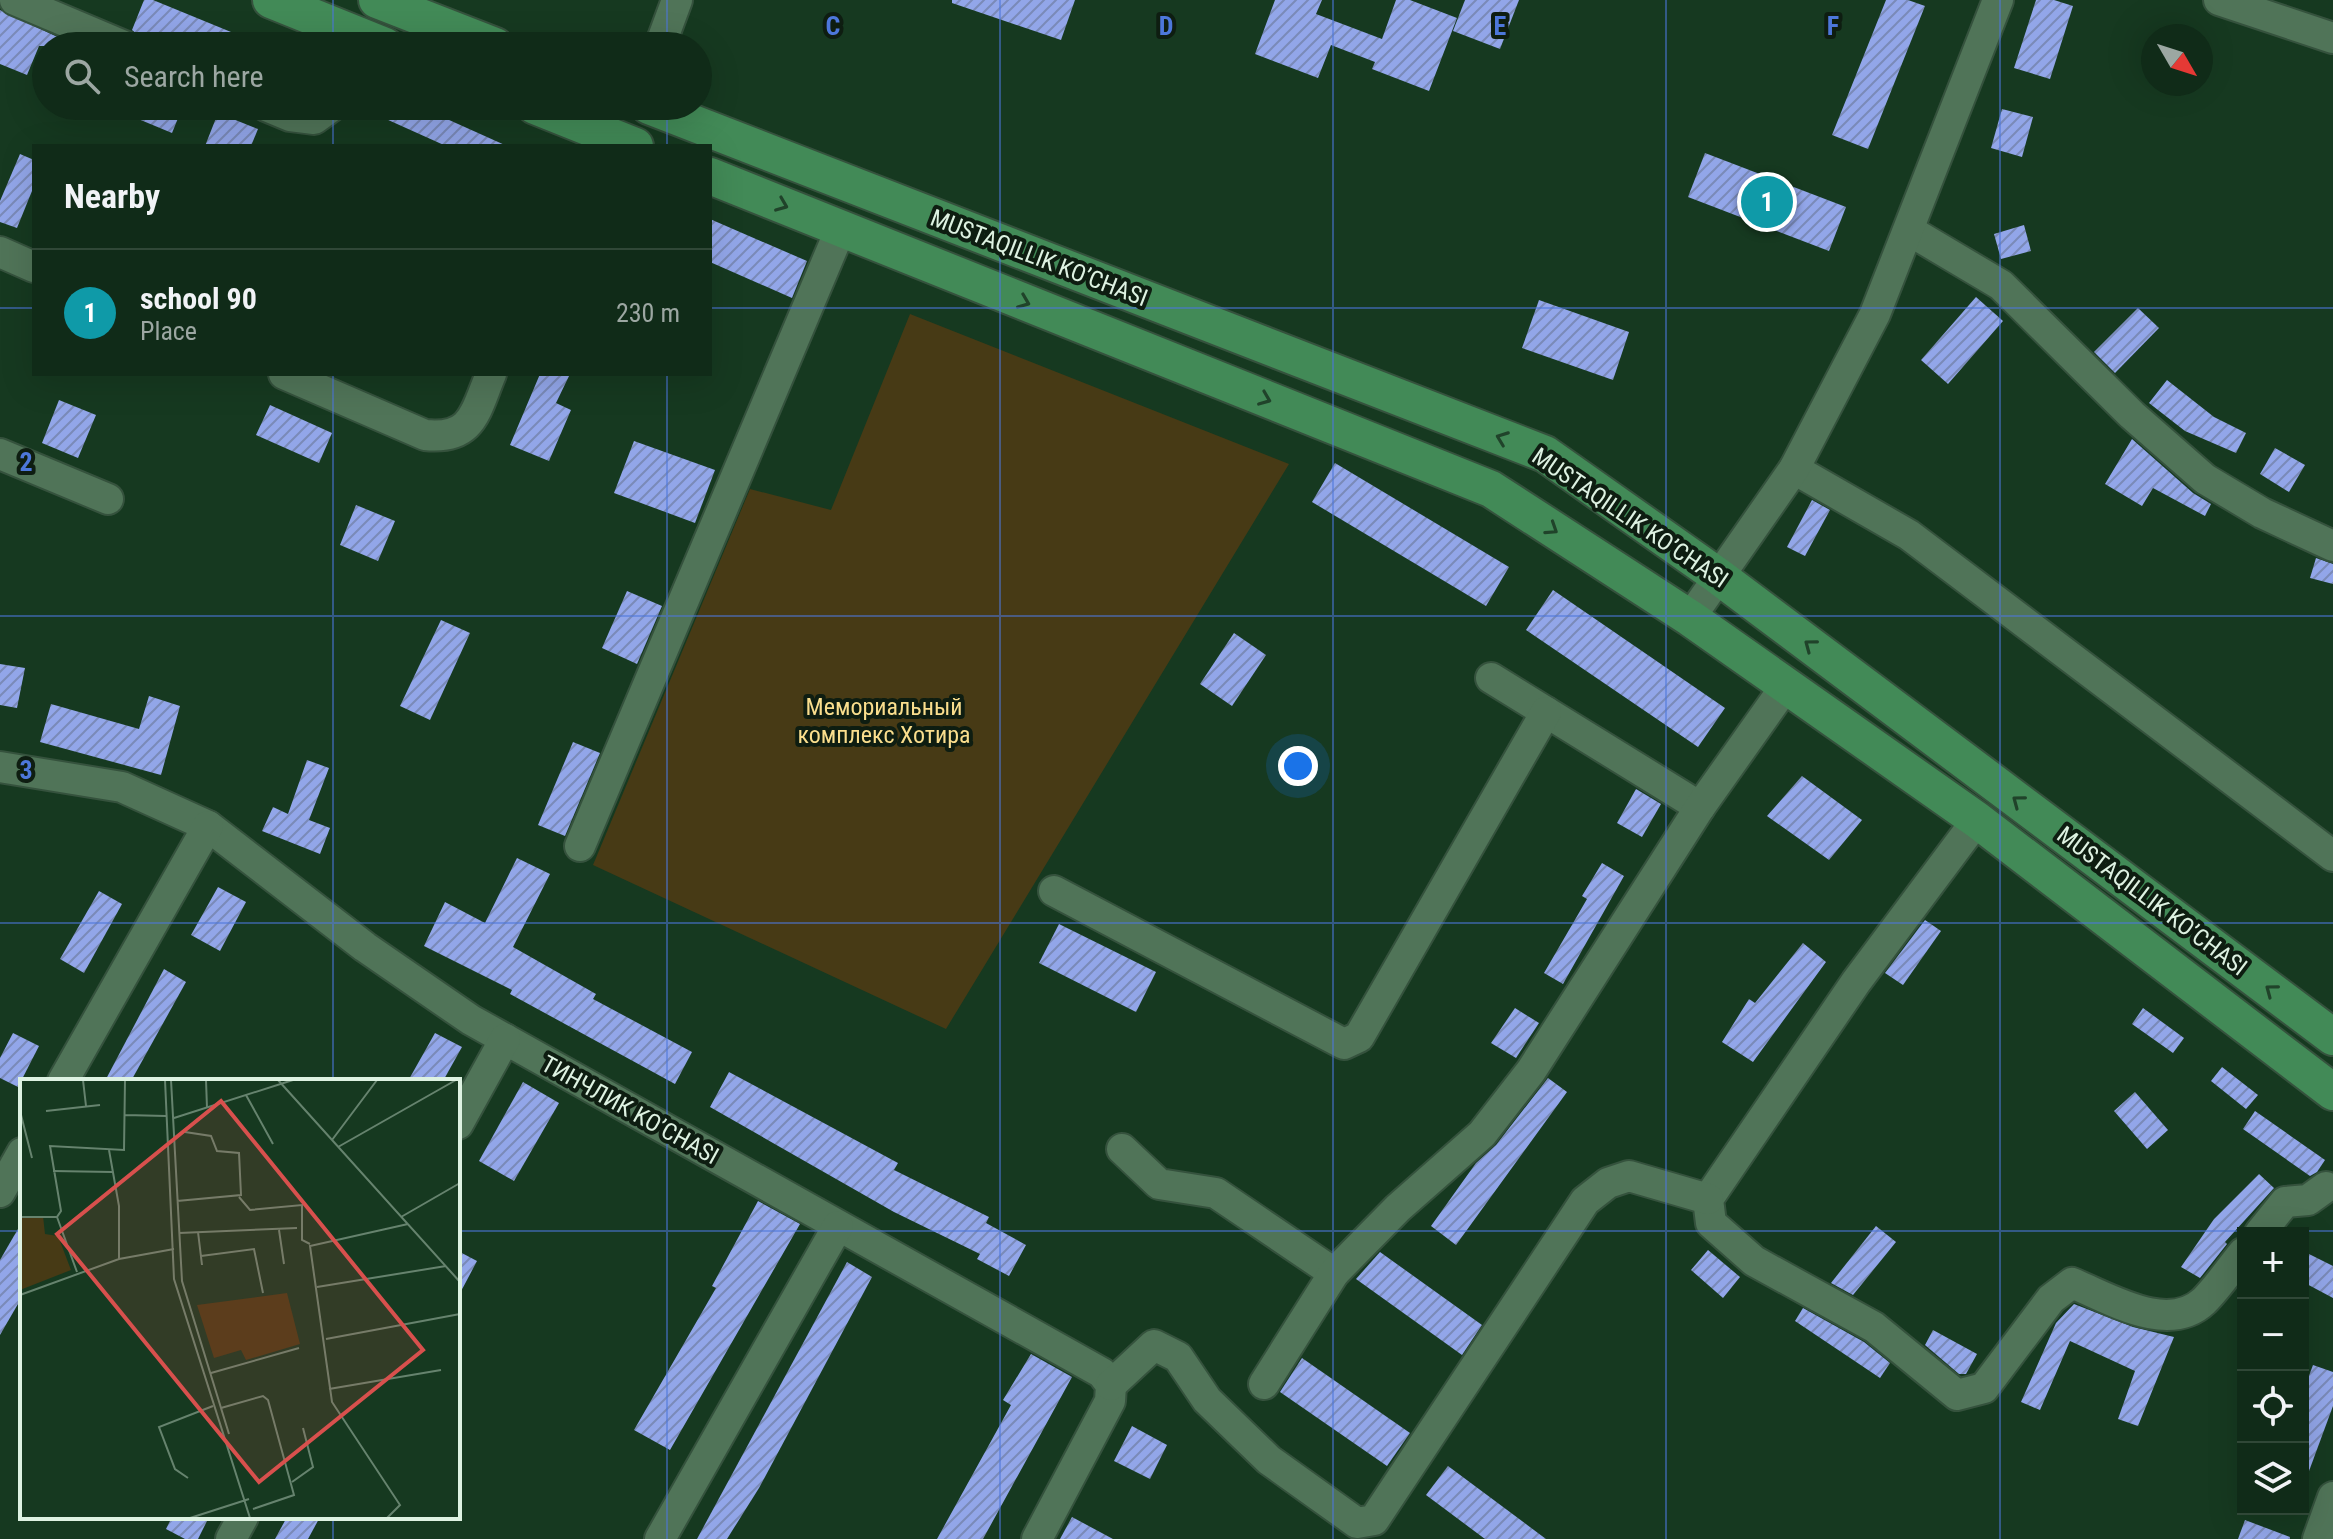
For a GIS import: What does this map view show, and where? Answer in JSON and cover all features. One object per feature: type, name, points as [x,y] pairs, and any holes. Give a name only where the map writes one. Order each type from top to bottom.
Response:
[{"type":"main road","points":[[271,0],[342,32]]},
{"type":"main road","points":[[377,0],[459,32]]},
{"type":"main road","points":[[558,120],[586,137],[624,144]]},
{"type":"main road","name":"MUSTAQILLIK KO’CHASI","points":[[685,120],[1545,454],[1718,576],[2333,1037]]},
{"type":"main road","name":"MUSTAQILLIK KO’CHASI","points":[[712,177],[1491,489],[1690,618],[1977,820],[2333,1092]]},
{"type":"street","points":[[15,0],[91,32]]},
{"type":"street","points":[[665,32],[677,0]]},
{"type":"street","points":[[1690,618],[1794,469],[1875,314],[1998,0]]},
{"type":"street","points":[[2219,0],[2333,38]]},
{"type":"street","points":[[580,846],[841,228]]},
{"type":"street","points":[[1910,231],[2001,285],[2132,415],[2205,479],[2262,513],[2333,546]]},
{"type":"street","points":[[0,252],[32,266]]},
{"type":"street","points":[[289,376],[425,435],[448,437],[471,422],[490,376]]},
{"type":"street","points":[[0,454],[108,499]]},
{"type":"street","points":[[1794,469],[1909,535],[2333,856]]},
{"type":"street","points":[[1491,678],[1700,807]]},
{"type":"street","points":[[1264,1384],[1334,1273],[1398,1208],[1482,1134],[1531,1071],[1700,807],[1785,687]]},
{"type":"street","points":[[1054,891],[1344,1044],[1359,1037],[1546,712]]},
{"type":"street","name":"ТИНЧЛИК KO’CHASI","points":[[0,767],[122,787],[208,826],[365,947],[471,1020],[1102,1373],[1111,1385]]},
{"type":"street","points":[[1977,820],[1856,982],[1708,1199],[1711,1223],[1754,1261],[1874,1327],[1957,1395],[1984,1388],[2051,1299],[2072,1283],[2144,1311],[2182,1315],[2202,1302],[2237,1260]]},
{"type":"street","points":[[64,1079],[208,826]]},
{"type":"street","points":[[460,1120],[505,1039]]},
{"type":"street","points":[[1122,1149],[1159,1184],[1216,1193],[1334,1273]]},
{"type":"street","points":[[0,1192],[20,1157]]},
{"type":"street","points":[[1037,1539],[1110,1401],[1111,1385],[1154,1345],[1178,1357],[1207,1400],[1269,1460],[1357,1523],[1374,1520],[1585,1201],[1608,1183],[1629,1176],[1708,1199]]},
{"type":"street","points":[[2265,1227],[2285,1202],[2308,1200],[2326,1187]]},
{"type":"street","points":[[660,1539],[838,1226]]},
{"type":"street","points":[[2318,1539],[2333,1497]]},
{"type":"street","points":[[231,1539],[242,1519]]},
{"type":"green space","name":"Мемориальный комплекс Хотира","points":[[910,314],[1289,464],[946,1029],[593,865],[750,489],[831,510]]},
{"type":"building","points":[[144,0],[153,0],[231,32],[134,32],[132,30]]},
{"type":"building","points":[[952,0],[1075,0],[1061,40],[952,3]]},
{"type":"building","points":[[1275,0],[1322,0],[1316,14],[1382,39],[1396,0],[1410,0],[1457,18],[1429,91],[1372,69],[1375,62],[1331,45],[1318,78],[1255,54]]},
{"type":"building","points":[[1465,0],[1519,0],[1500,49],[1453,31]]},
{"type":"building","points":[[1886,0],[1908,0],[1925,6],[1868,149],[1832,135]]},
{"type":"building","points":[[2036,0],[2054,0],[2073,6],[2050,79],[2014,68]]},
{"type":"building","points":[[0,10],[47,32],[32,32],[32,63],[27,75],[0,64]]},
{"type":"building","points":[[2002,109],[2033,117],[2022,157],[1991,148]]},
{"type":"building","points":[[141,120],[177,120],[172,133]]},
{"type":"building","points":[[215,120],[236,120],[258,129],[252,144],[206,144]]},
{"type":"building","points":[[388,120],[449,120],[503,144],[442,144]]},
{"type":"building","points":[[1705,153],[1846,207],[1829,251],[1688,197]]},
{"type":"building","points":[[20,154],[32,159],[32,191],[17,228],[0,222],[0,201]]},
{"type":"building","points":[[712,220],[807,261],[792,298],[712,263]]},
{"type":"building","points":[[2024,225],[2031,251],[2001,259],[1994,234]]},
{"type":"building","points":[[1976,297],[2003,321],[1948,384],[1921,360]]},
{"type":"building","points":[[1539,300],[1629,332],[1613,380],[1522,348]]},
{"type":"building","points":[[2138,308],[2159,328],[2115,373],[2094,352]]},
{"type":"building","points":[[539,376],[569,376],[556,403],[571,410],[549,461],[510,445]]},
{"type":"building","points":[[2167,380],[2214,417],[2246,433],[2236,453],[2185,431],[2149,403]]},
{"type":"building","points":[[59,400],[96,415],[78,458],[42,443]]},
{"type":"building","points":[[270,405],[332,433],[319,463],[256,435]]},
{"type":"building","points":[[2132,439],[2193,493],[2211,504],[2205,516],[2153,488],[2142,506],[2105,484]]},
{"type":"building","points":[[634,441],[715,470],[695,523],[614,493]]},
{"type":"building","points":[[2275,448],[2305,465],[2289,492],[2260,474]]},
{"type":"building","points":[[1335,463],[1509,567],[1486,606],[1312,502]]},
{"type":"building","points":[[1812,500],[1830,510],[1805,556],[1787,547]]},
{"type":"building","points":[[356,505],[395,521],[378,561],[340,545]]},
{"type":"building","points":[[2316,558],[2333,564],[2333,584],[2310,578]]},
{"type":"building","points":[[1553,590],[1725,708],[1698,747],[1526,630]]},
{"type":"building","points":[[627,591],[662,606],[637,664],[602,648]]},
{"type":"building","points":[[441,620],[470,633],[430,720],[400,706]]},
{"type":"building","points":[[1234,633],[1266,655],[1232,706],[1200,684]]},
{"type":"building","points":[[0,664],[25,668],[17,708],[0,705]]},
{"type":"building","points":[[149,696],[180,706],[161,775],[40,742],[51,704],[139,729]]},
{"type":"building","points":[[573,742],[600,753],[565,836],[538,825]]},
{"type":"building","points":[[307,760],[329,768],[309,820],[330,828],[320,854],[262,831],[273,807],[288,814]]},
{"type":"building","points":[[1802,776],[1862,820],[1829,860],[1767,816]]},
{"type":"building","points":[[1636,789],[1661,804],[1642,837],[1617,823]]},
{"type":"building","points":[[517,858],[550,874],[513,947],[596,994],[593,999],[692,1052],[675,1084],[510,994],[512,990],[424,946],[445,902],[485,923]]},
{"type":"building","points":[[1602,863],[1624,876],[1563,984],[1544,973],[1587,899],[1582,896]]},
{"type":"building","points":[[218,887],[246,902],[220,951],[191,935]]},
{"type":"building","points":[[99,891],[122,904],[84,973],[60,959]]},
{"type":"building","points":[[1925,920],[1941,931],[1903,985],[1885,973]]},
{"type":"building","points":[[1059,924],[1156,972],[1136,1012],[1039,963]]},
{"type":"building","points":[[1803,943],[1826,962],[1753,1062],[1722,1042],[1749,999],[1755,1003]]},
{"type":"building","points":[[164,969],[186,982],[132,1079],[106,1079]]},
{"type":"building","points":[[1515,1008],[1539,1023],[1516,1058],[1491,1043]]},
{"type":"building","points":[[2143,1008],[2184,1038],[2173,1053],[2132,1024]]},
{"type":"building","points":[[13,1033],[39,1046],[18,1087],[0,1078],[0,1058]]},
{"type":"building","points":[[435,1033],[462,1047],[444,1079],[409,1079]]},
{"type":"building","points":[[2222,1067],[2258,1095],[2246,1109],[2211,1081]]},
{"type":"building","points":[[729,1072],[898,1163],[894,1170],[989,1217],[986,1223],[1026,1245],[1009,1276],[977,1259],[980,1254],[894,1212],[710,1107]]},
{"type":"building","points":[[1548,1078],[1567,1092],[1456,1245],[1431,1226],[1476,1163],[1496,1145]]},
{"type":"building","points":[[523,1082],[559,1103],[514,1181],[479,1161]]},
{"type":"building","points":[[2135,1092],[2168,1130],[2147,1149],[2114,1111]]},
{"type":"building","points":[[2255,1111],[2325,1160],[2317,1172],[2310,1176],[2243,1129]]},
{"type":"building","points":[[2259,1174],[2274,1188],[2237,1227],[2200,1278],[2181,1267],[2214,1219]]},
{"type":"building","points":[[758,1201],[800,1224],[670,1450],[634,1430],[716,1288],[712,1286]]},
{"type":"building","points":[[20,1225],[20,1300],[0,1335],[0,1260]]},
{"type":"building","points":[[1876,1226],[1896,1242],[1853,1295],[1831,1283]]},
{"type":"building","points":[[1708,1250],[1740,1277],[1723,1298],[1691,1270]]},
{"type":"building","points":[[460,1252],[477,1261],[460,1293]]},
{"type":"building","points":[[1380,1252],[1482,1325],[1462,1355],[1356,1279]]},
{"type":"building","points":[[2309,1254],[2333,1266],[2333,1298],[2309,1285]]},
{"type":"building","points":[[847,1262],[872,1277],[759,1488],[727,1539],[697,1539]]},
{"type":"building","points":[[2074,1304],[2133,1327],[2174,1337],[2138,1426],[2118,1419],[2135,1371],[2070,1341],[2040,1410],[2021,1402],[2056,1323]]},
{"type":"building","points":[[1803,1308],[1864,1342],[1890,1363],[1880,1378],[1795,1321]]},
{"type":"building","points":[[1933,1330],[1977,1354],[1966,1374],[1959,1374],[1925,1345]]},
{"type":"building","points":[[1031,1354],[1072,1377],[983,1539],[937,1539],[1011,1405],[1003,1400]]},
{"type":"building","points":[[1302,1358],[1410,1433],[1387,1466],[1280,1392]]},
{"type":"building","points":[[2313,1365],[2333,1372],[2333,1406],[2309,1471],[2309,1443],[2309,1376]]},
{"type":"building","points":[[1132,1426],[1167,1445],[1150,1479],[1114,1461]]},
{"type":"building","points":[[1448,1466],[1546,1539],[1485,1539],[1426,1495]]},
{"type":"building","points":[[1072,1517],[1113,1539],[1060,1539]]},
{"type":"building","points":[[171,1519],[208,1519],[198,1539],[185,1539],[166,1529]]},
{"type":"building","points":[[286,1519],[319,1519],[308,1539],[275,1539]]},
{"type":"building","points":[[2245,1520],[2290,1537],[2290,1539],[2238,1539]]},
{"type":"place","name":"school 90","points":[[1767,202]]}]
